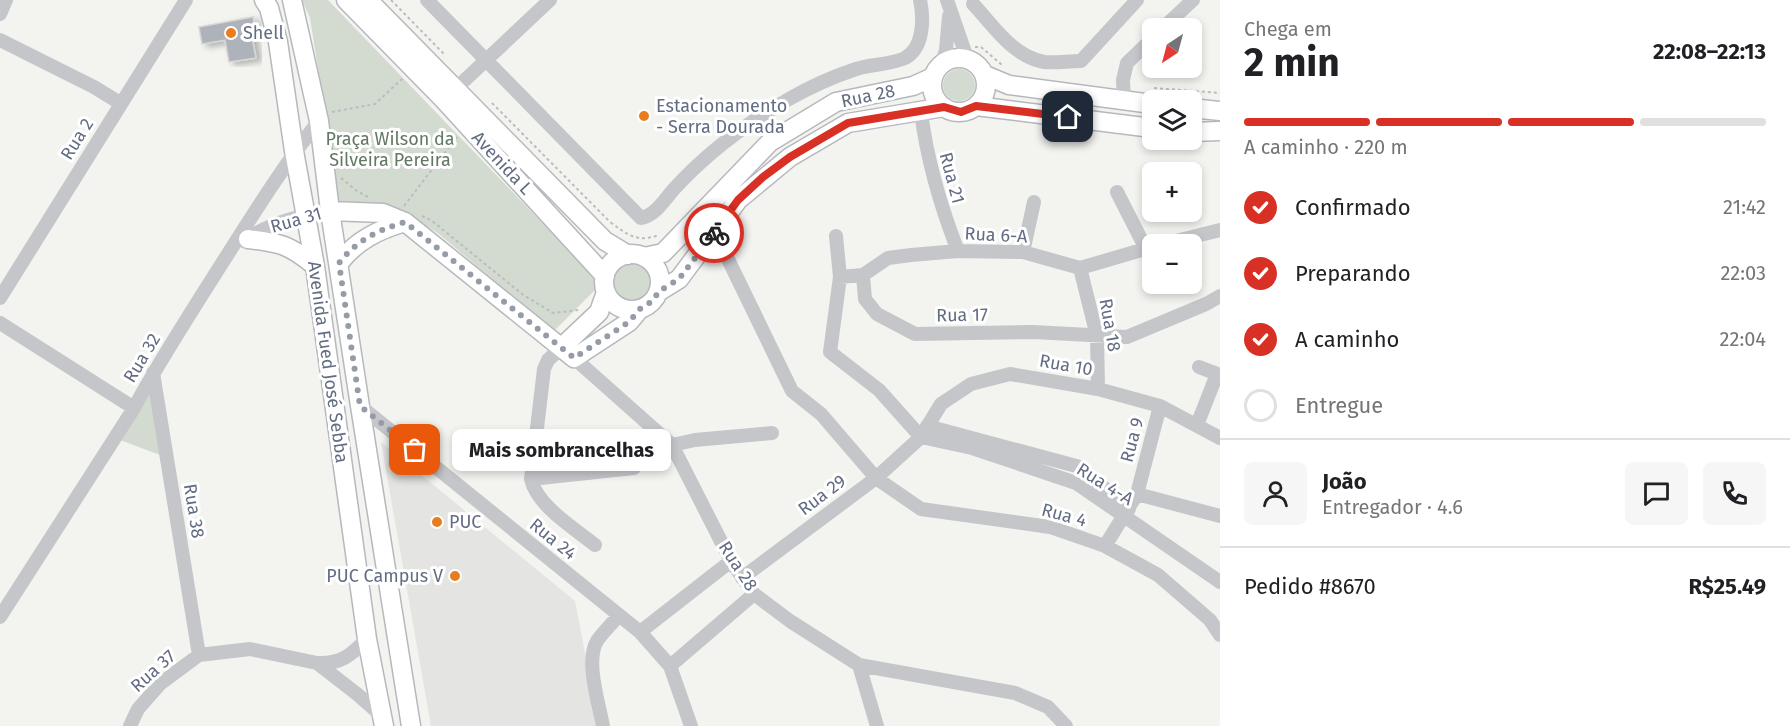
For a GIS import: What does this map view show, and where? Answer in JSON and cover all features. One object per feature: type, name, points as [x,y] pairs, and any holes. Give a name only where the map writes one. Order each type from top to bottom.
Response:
[{"type":"main road","name":"Avenida Fued José Sebba","points":[[264,0],[269,9],[278,42],[294,151],[307,214],[367,639],[383,721]]},
{"type":"main road","name":"Avenida Fued José Sebba","points":[[292,0],[319,118],[330,211],[411,726]]},
{"type":"main road","name":"Avenida L","points":[[346,0],[423,56]]},
{"type":"main road","name":"Avenida L","points":[[368,0],[423,56],[468,125],[605,284]]},
{"type":"main road","points":[[976,106],[986,92],[985,75],[981,68],[967,58],[958,57],[938,70],[934,94],[944,107],[961,112],[976,106],[1142,127]]},
{"type":"main road","name":"Rua 28","points":[[636,256],[663,253],[770,142],[836,102],[913,86],[938,70]]},
{"type":"main road","points":[[985,75],[1009,85],[1142,103]]},
{"type":"main road","name":"Avenida L","points":[[449,94],[604,241],[636,256]]},
{"type":"main road","name":"Rua 28","points":[[658,292],[679,279],[738,200],[790,157],[848,123],[944,107]]},
{"type":"main road","points":[[1202,109],[1220,111]]},
{"type":"main road","points":[[1202,132],[1220,131]]},
{"type":"main road","name":"Rua 31","points":[[330,211],[404,214],[568,353]]},
{"type":"main road","points":[[339,263],[360,241],[404,214]]},
{"type":"main road","points":[[248,239],[284,244],[296,250],[315,266]]},
{"type":"main road","points":[[568,353],[599,312],[605,284],[613,262],[636,256],[651,262],[659,276],[658,292],[648,305],[640,309],[632,310],[616,305],[605,284]]},
{"type":"main road","points":[[568,353],[629,322],[640,309]]},
{"type":"street","points":[[0,14],[6,0]]},
{"type":"street","name":"Rua 2","points":[[0,298],[186,0]]},
{"type":"street","points":[[427,0],[641,218],[648,217],[676,187],[729,138],[783,102],[814,85],[848,72],[903,59],[910,54],[918,42],[922,28],[920,0]]},
{"type":"street","points":[[449,94],[550,0]]},
{"type":"street","points":[[949,12],[974,2],[1005,39],[1023,56],[1045,62],[1081,61],[1137,0]]},
{"type":"street","points":[[1174,18],[1193,0]]},
{"type":"street","points":[[949,12],[967,58]]},
{"type":"street","points":[[938,70],[946,50],[949,12]]},
{"type":"street","points":[[0,40],[94,87],[120,103]]},
{"type":"street","points":[[1124,102],[1123,80],[1127,63],[1142,49]]},
{"type":"street","name":"Rua 21","points":[[921,112],[926,151],[942,213],[958,251]]},
{"type":"street","name":"Rua 32","points":[[0,617],[134,408],[153,373],[228,253],[294,151],[319,118]]},
{"type":"street","points":[[1117,192],[1142,236]]},
{"type":"street","points":[[1023,252],[1034,202]]},
{"type":"street","name":"Rua 31","points":[[228,253],[258,231],[307,214],[330,211]]},
{"type":"street","points":[[1202,234],[1220,230]]},
{"type":"street","points":[[836,236],[840,277],[830,352],[879,390],[924,431]]},
{"type":"street","points":[[1080,268],[1142,250]]},
{"type":"street","name":"Rua 6-A","points":[[840,277],[863,275],[888,258],[958,251],[1023,252],[1080,268]]},
{"type":"street","points":[[725,254],[792,391],[821,414],[876,478]]},
{"type":"street","name":"Rua 18","points":[[1080,268],[1097,336],[1098,389]]},
{"type":"street","name":"Rua 17","points":[[863,275],[865,299],[877,314],[915,334],[1033,332],[1126,337],[1220,296]]},
{"type":"street","points":[[0,323],[134,408]]},
{"type":"street","points":[[568,353],[548,360],[544,369],[531,479],[540,500],[595,545]]},
{"type":"street","name":"Rua 28","points":[[568,353],[672,445],[731,561],[742,578],[754,594],[789,621],[859,665],[1015,693],[1048,707]]},
{"type":"street","points":[[1197,425],[1219,371],[1199,367]]},
{"type":"street","name":"Rua 38","points":[[153,373],[199,655]]},
{"type":"street","name":"Rua 10","points":[[924,431],[941,404],[970,384],[1010,374],[1098,389],[1160,406],[1220,438]]},
{"type":"street","name":"Rua 24","points":[[360,406],[640,632],[670,666],[691,726]]},
{"type":"street","name":"Rua 9","points":[[1105,546],[1137,494],[1160,406]]},
{"type":"street","name":"Rua 29","points":[[742,578],[876,478],[924,431]]},
{"type":"street","name":"Rua 4-A","points":[[924,431],[1076,483],[1126,512],[1220,582]]},
{"type":"street","points":[[672,445],[695,440],[772,433]]},
{"type":"street","points":[[531,479],[634,468]]},
{"type":"street","name":"Rua 4","points":[[876,478],[921,509],[1050,527],[1105,546],[1158,575],[1215,615],[1220,635]]},
{"type":"street","points":[[1137,494],[1220,516]]},
{"type":"street","points":[[640,632],[731,561]]},
{"type":"street","points":[[670,666],[754,594]]},
{"type":"street","points":[[603,726],[592,657],[597,641],[619,615]]},
{"type":"street","name":"Rua 37","points":[[130,726],[138,709],[160,684],[199,655],[250,649],[316,663],[332,664],[346,658],[367,639]]},
{"type":"street","name":"Rua 37","points":[[316,663],[357,694],[383,721]]},
{"type":"street","points":[[859,665],[877,726]]},
{"type":"street","points":[[1048,707],[1050,726]]},
{"type":"street","points":[[1048,707],[1066,726]]},
{"type":"path","points":[[319,118],[375,104],[398,85],[423,56]]},
{"type":"path","points":[[468,125],[404,214],[431,220],[522,294],[553,313],[580,310]]},
{"type":"path","points":[[337,174],[357,191],[375,200]]},
{"type":"shaded area","name":"PUC","points":[[381,442],[575,601],[599,726],[431,726]]},
{"type":"green space","name":"Praça Wilson da Silveira Pereira","points":[[302,0],[328,0],[601,284],[554,331],[439,234],[417,220],[337,204],[333,163],[310,18]]},
{"type":"green space","points":[[959,69],[970,74],[975,85],[970,96],[959,101],[948,96],[943,85],[948,74]]},
{"type":"green space","points":[[632,264],[645,269],[650,282],[645,295],[632,300],[619,295],[614,282],[619,269]]},
{"type":"green space","points":[[150,394],[160,455],[120,440]]},
{"type":"building","points":[[253,17],[256,35],[252,38],[256,58],[229,62],[225,40],[202,44],[199,27]]},
{"type":"way so far","points":[[415,450],[360,406],[339,263],[360,241],[380,230],[405,222],[574,358],[629,322],[640,309],[654,300],[658,292],[679,279],[714,233]]},
{"type":"place","name":"Shell","points":[[231,33]]},
{"type":"place","name":"Estacionamento - Serra Dourada","points":[[644,116]]},
{"type":"place","name":"Mais sombrancelhas","points":[[415,450]]},
{"type":"place","name":"PUC","points":[[437,522]]},
{"type":"place","name":"PUC Campus V","points":[[455,576]]},
{"type":"route","points":[[714,233],[738,200],[763,177],[790,157],[848,123],[944,107],[961,112],[976,106],[1068,117]]}]
